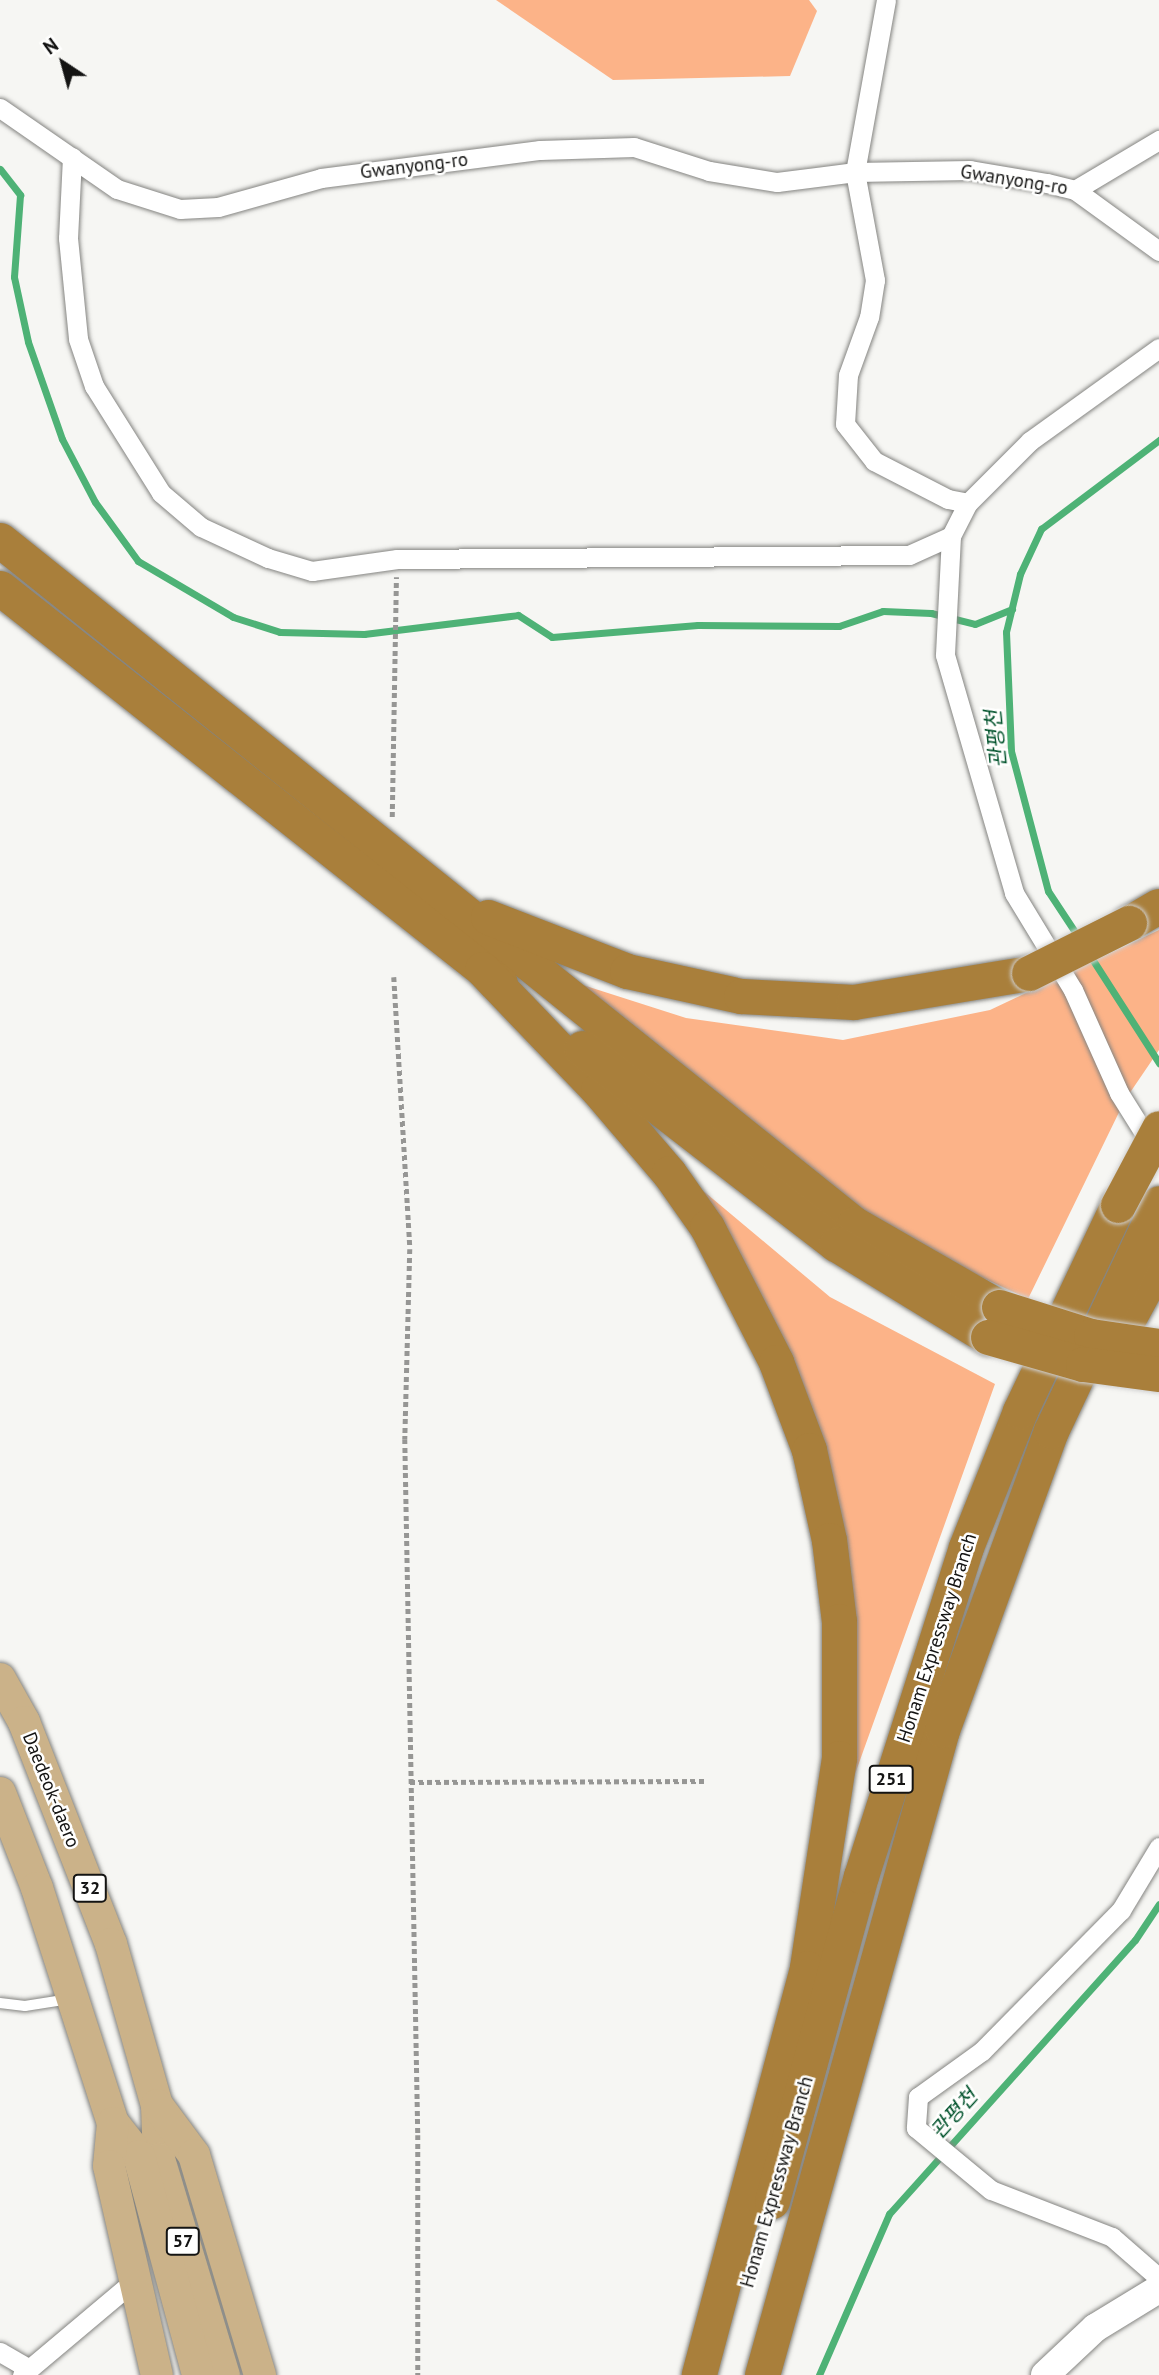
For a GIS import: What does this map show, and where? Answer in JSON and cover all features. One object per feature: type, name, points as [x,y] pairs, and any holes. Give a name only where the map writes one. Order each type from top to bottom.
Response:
[{"type":"highway","points":[[0,540],[854,1224],[993,1322],[1159,1346]]},
{"type":"highway","points":[[0,588],[482,969],[836,1244],[1083,1364],[1159,1374]]},
{"type":"highway","points":[[419,877],[478,913],[575,954],[741,996],[854,1002],[1029,973],[1159,906]]},
{"type":"highway","points":[[482,969],[598,1090],[669,1173],[707,1227],[740,1284],[776,1363],[809,1450],[829,1541],[839,1621],[839,1758],[809,1955],[699,2375]]},
{"type":"highway","name":"Honam Expressway Branch","points":[[724,2375],[861,1876],[966,1547],[1020,1411],[1118,1205],[1159,1128]]},
{"type":"highway","name":"Honam Expressway Branch","points":[[762,2375],[800,2250],[899,1875],[942,1730],[1023,1499],[1153,1214]]},
{"type":"highway","points":[[1023,1499],[1057,1462],[1159,1262]]},
{"type":"main road","name":"Daedeok-daero","points":[[0,1679],[23,1722],[111,1944],[157,2105],[159,2159],[224,2375]]},
{"type":"main road","points":[[0,1793],[73,1998],[113,2123],[109,2166],[158,2375]]},
{"type":"main road","name":"Daedeok-daero","points":[[157,2105],[194,2155],[260,2375]]},
{"type":"main road","name":"57","points":[[113,2123],[139,2156],[198,2375]]},
{"type":"main road","points":[[1045,2375],[1094,2328],[1159,2289]]},
{"type":"street","points":[[886,0],[855,172],[875,280],[869,317],[848,374],[845,424],[874,461],[948,499],[968,503]]},
{"type":"street","name":"Gwanyong-ro","points":[[0,108],[117,189],[180,209],[218,207],[321,178],[540,150],[634,147],[709,171],[777,182],[855,172],[970,170],[1075,190],[1159,140]]},
{"type":"street","points":[[72,157],[68,239],[78,339],[93,386],[161,493],[201,527],[268,558],[312,571],[397,559],[909,555],[951,536]]},
{"type":"street","points":[[1075,190],[1159,251]]},
{"type":"street","points":[[1159,348],[1030,441],[968,503],[951,536],[945,655],[1014,893],[1073,990],[1119,1093],[1159,1157]]},
{"type":"street","points":[[1159,1847],[1121,1910],[982,2051],[918,2097],[916,2128],[991,2190],[1112,2237],[1159,2278]]},
{"type":"street","points":[[0,2352],[26,2372],[135,2280]]},
{"type":"lane","points":[[0,2003],[25,2006],[73,1998]]},
{"type":"path","points":[[392,819],[397,655],[396,582]]},
{"type":"path","points":[[394,977],[410,1249],[405,1439],[418,2135],[418,2375]]},
{"type":"path","points":[[410,1783],[705,1782]]},
{"type":"shaded area","points":[[496,0],[809,0],[817,11],[790,76],[613,80]]},
{"type":"shaded area","points":[[1159,930],[1159,1050],[1125,1100],[1028,1299],[945,1260],[861,1212],[561,978],[686,1018],[843,1040],[990,1010]]},
{"type":"shaded area","points":[[701,1189],[830,1297],[995,1384],[850,1788],[853,1638],[834,1481],[772,1322]]},
{"type":"waterway","points":[[0,169],[20,195],[14,277],[28,342],[62,439],[95,502],[138,561],[233,617],[280,632],[364,634],[518,615],[552,637],[698,625],[839,626],[883,611],[931,613],[975,624],[1012,609]]},
{"type":"waterway","name":"관평천","points":[[1079,938],[1048,891],[1011,751],[1006,632],[1020,574],[1041,529],[1159,440]]},
{"type":"waterway","name":"관평천","points":[[1089,954],[1159,1063]]},
{"type":"waterway","name":"관평천","points":[[819,2375],[889,2214],[1135,1940],[1159,1904]]}]
